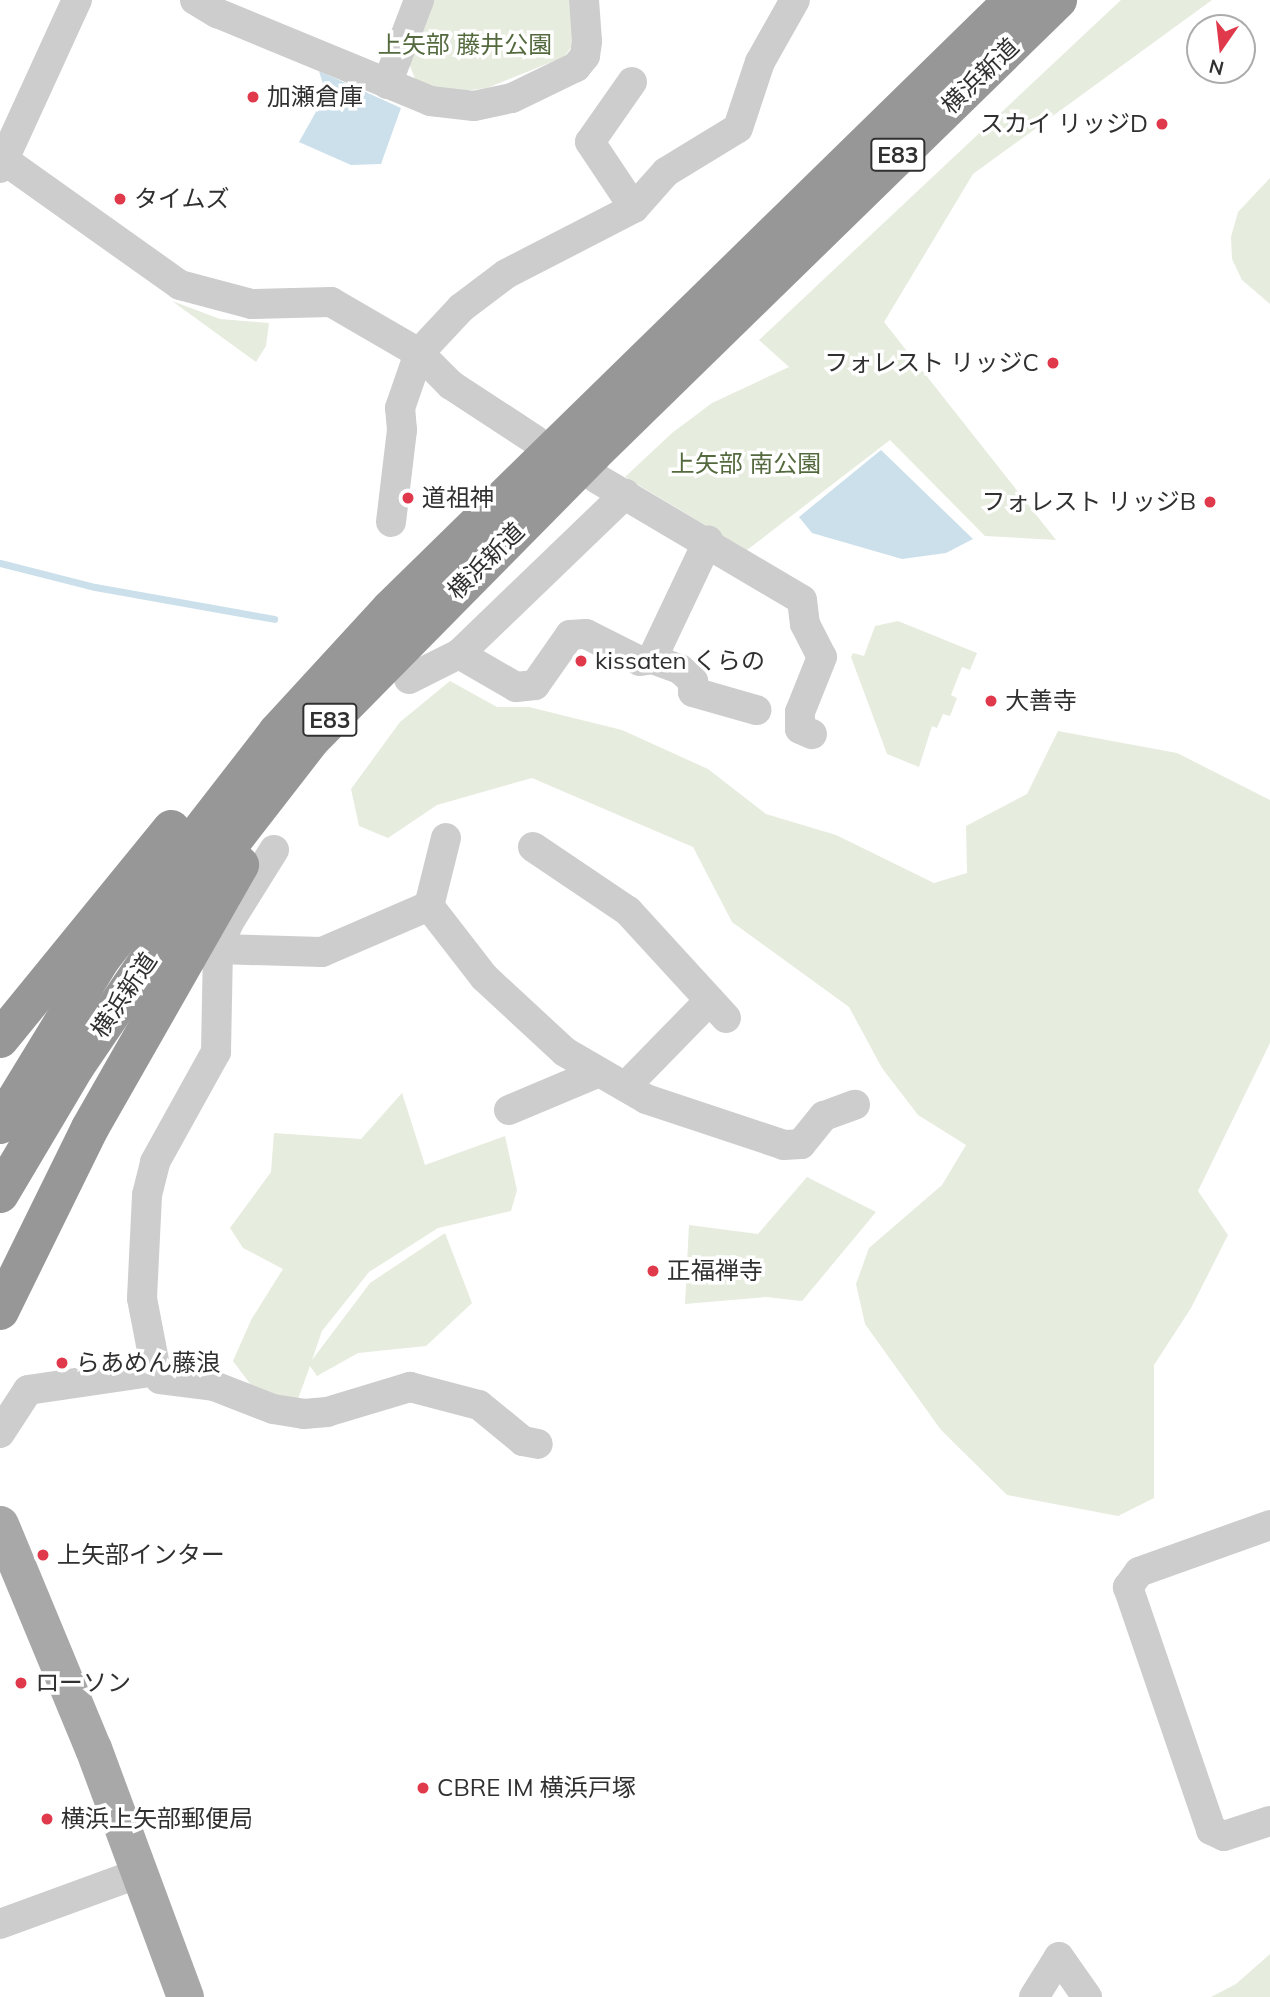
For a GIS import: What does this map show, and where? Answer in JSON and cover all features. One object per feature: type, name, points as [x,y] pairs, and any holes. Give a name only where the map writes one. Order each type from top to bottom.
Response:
[{"type":"highway","name":"横浜新道","points":[[0,1125],[103,958],[235,782],[390,609],[1013,0]]},
{"type":"highway","name":"横浜新道","points":[[0,1194],[76,1066],[204,878],[312,739],[612,435],[1058,0]]},
{"type":"highway","points":[[0,1311],[90,1128],[312,739]]},
{"type":"highway","points":[[0,1039],[165,833],[235,782]]},
{"type":"main road","points":[[0,1524],[93,1748],[137,1874],[186,1997]]},
{"type":"street","points":[[77,0],[2,164],[180,285],[252,304],[331,302],[419,353],[451,385],[535,440]]},
{"type":"street","points":[[195,0],[217,13],[430,101],[474,106],[546,84],[585,56],[584,0]]},
{"type":"street","points":[[387,84],[419,0]]},
{"type":"street","points":[[391,522],[402,430],[400,408],[419,353],[461,308],[506,274],[634,208],[666,172],[738,128],[760,62],[795,0]]},
{"type":"street","points":[[632,82],[590,142],[634,208]]},
{"type":"street","points":[[596,478],[708,541],[802,600],[805,624],[822,657],[800,712],[800,729],[812,734]]},
{"type":"street","points":[[409,679],[459,654],[625,494]]},
{"type":"street","points":[[652,659],[708,541]]},
{"type":"street","points":[[459,654],[516,687],[535,685],[570,635],[586,634],[639,661],[652,659],[680,669],[693,681],[693,692],[756,710]]},
{"type":"street","points":[[429,906],[446,838]]},
{"type":"street","points":[[533,847],[628,911],[718,1009],[628,1084]]},
{"type":"street","points":[[274,850],[229,922],[218,949],[216,1052],[155,1162],[147,1195],[142,1298],[156,1371],[160,1379],[214,1386],[273,1409],[304,1415],[327,1412],[410,1387],[478,1405],[523,1441],[538,1444]]},
{"type":"street","points":[[218,949],[322,952],[429,906]]},
{"type":"street","points":[[429,906],[484,977],[565,1052],[597,1073],[628,1084],[646,1099],[784,1145],[802,1144],[824,1116],[855,1105]]},
{"type":"street","points":[[509,1110],[597,1073]]},
{"type":"street","points":[[0,1433],[28,1390],[156,1371]]},
{"type":"street","points":[[1270,1525],[1139,1572],[1128,1587],[1211,1830],[1224,1836],[1270,1821]]},
{"type":"street","points":[[0,1924],[137,1874]]},
{"type":"street","points":[[1034,1997],[1059,1957],[1087,1997]]},
{"type":"green space","name":"上矢部 藤井公園","points":[[434,0],[569,0],[573,45],[564,57],[487,88],[455,92],[416,82],[409,63]]},
{"type":"green space","name":"上矢部 南公園","points":[[1121,0],[1212,0],[1193,14],[1186,14],[1186,19],[973,174],[884,322],[1056,540],[985,536],[890,440],[747,550],[625,477],[672,433],[712,403],[789,367],[759,340]]},
{"type":"green space","points":[[1270,178],[1270,304],[1242,280],[1232,259],[1231,237],[1238,212]]},
{"type":"green space","points":[[172,301],[220,319],[269,323],[266,346],[256,362]]},
{"type":"green space","points":[[898,621],[977,653],[970,670],[962,667],[951,695],[957,698],[950,716],[943,714],[937,728],[932,726],[919,767],[887,754],[851,657],[853,653],[864,656],[875,626]]},
{"type":"green space","points":[[450,681],[497,707],[529,707],[622,730],[708,769],[766,814],[836,835],[934,883],[967,873],[966,826],[1027,794],[1058,731],[1177,753],[1270,800],[1270,1043],[1198,1191],[1228,1235],[1191,1308],[1154,1365],[1154,1498],[1118,1516],[1007,1495],[941,1430],[865,1324],[856,1284],[869,1248],[942,1185],[966,1145],[918,1115],[882,1068],[849,1007],[732,922],[693,847],[532,778],[437,805],[388,838],[359,826],[351,789],[400,722]]},
{"type":"green space","points":[[402,1093],[425,1165],[505,1136],[517,1190],[511,1211],[438,1228],[369,1272],[322,1331],[312,1360],[370,1283],[445,1233],[472,1303],[426,1346],[358,1353],[317,1376],[310,1366],[298,1399],[257,1393],[233,1361],[251,1320],[283,1269],[243,1248],[230,1228],[271,1172],[274,1133],[361,1139]]},
{"type":"green space","points":[[807,1177],[876,1212],[802,1301],[766,1297],[685,1304],[689,1225],[758,1234]]},
{"type":"green space","points":[[1270,1954],[1270,1997],[1211,1997],[1236,1984]]},
{"type":"water","points":[[319,71],[401,108],[381,164],[351,165],[299,142],[326,94]]},
{"type":"water","points":[[881,450],[973,539],[946,553],[902,559],[812,533],[799,517]]},
{"type":"waterway","points":[[0,563],[95,587],[274,619]]},
{"type":"place","name":"加瀬倉庫","points":[[253,97]]},
{"type":"place","name":"スカイ リッジD","points":[[1162,124]]},
{"type":"place","name":"タイムズ","points":[[120,199]]},
{"type":"place","name":"フォレスト リッジC","points":[[1053,363]]},
{"type":"place","name":"道祖神","points":[[408,498]]},
{"type":"place","name":"フォレスト リッジB","points":[[1210,502]]},
{"type":"place","name":"kissaten くらの","points":[[581,661]]},
{"type":"place","name":"大善寺","points":[[991,701]]},
{"type":"place","name":"正福禅寺","points":[[653,1271]]},
{"type":"place","name":"らあめん藤浪","points":[[62,1363]]},
{"type":"place","name":"上矢部インター","points":[[43,1555]]},
{"type":"place","name":"ローソン","points":[[21,1683]]},
{"type":"place","name":"CBRE IM 横浜戸塚","points":[[423,1788]]},
{"type":"place","name":"横浜上矢部郵便局","points":[[47,1819]]}]
